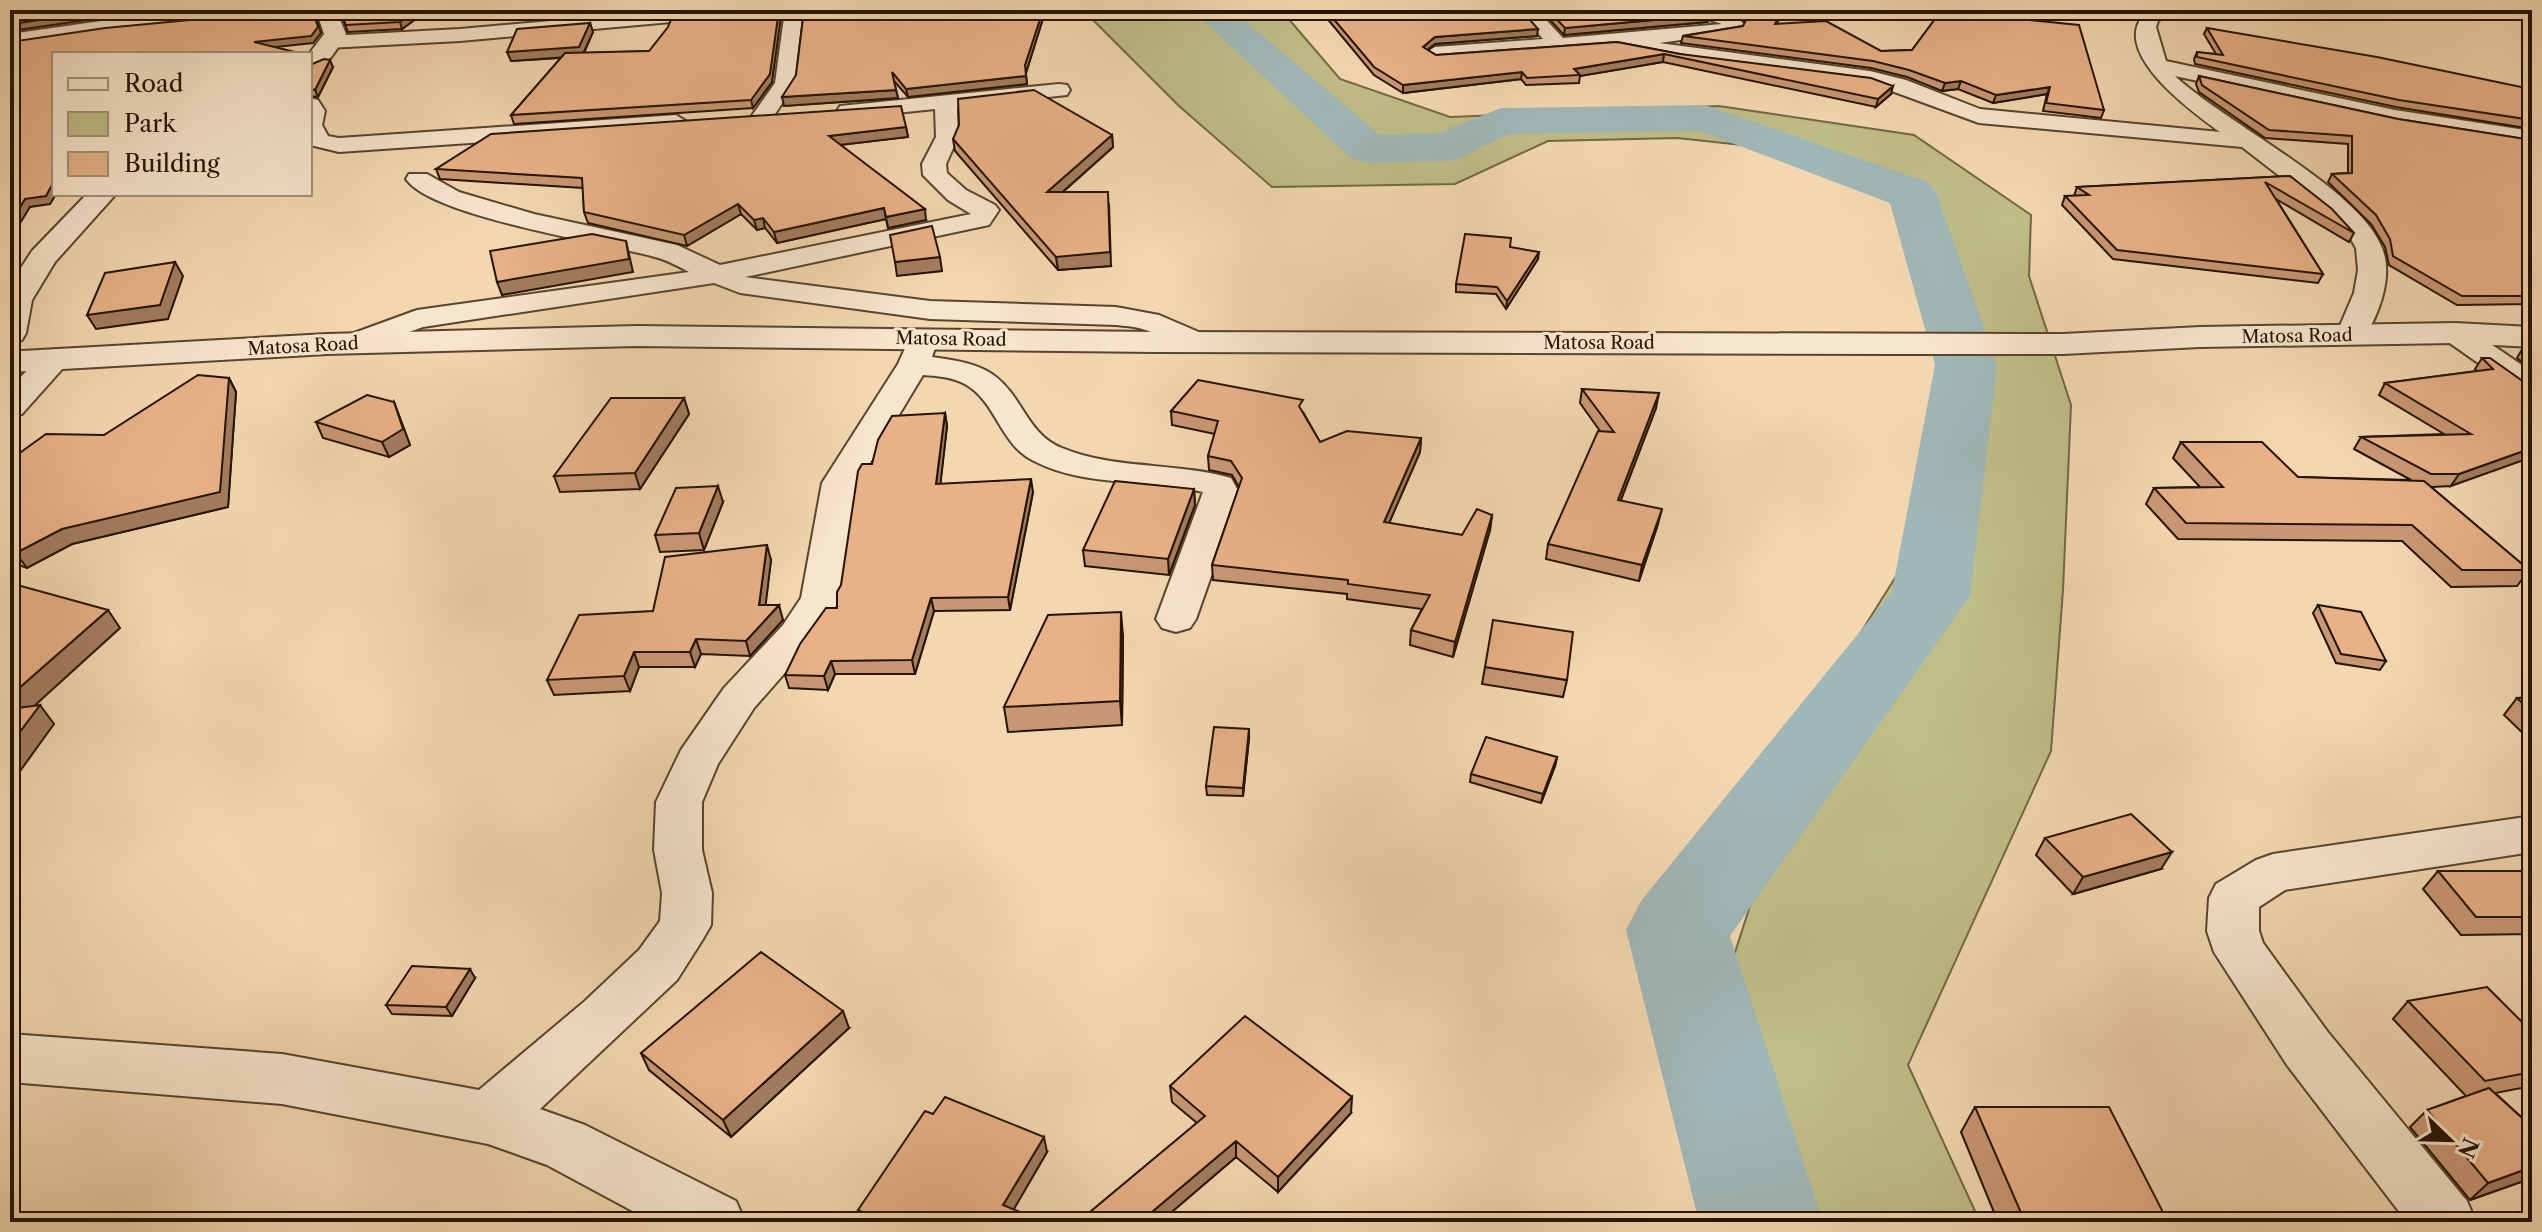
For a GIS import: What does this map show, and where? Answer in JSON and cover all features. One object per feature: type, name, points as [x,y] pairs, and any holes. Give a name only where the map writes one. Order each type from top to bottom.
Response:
[{"type":"street","points":[[10,40],[108,26],[277,10]]},
{"type":"street","points":[[312,63],[325,51],[335,34],[326,10]]},
{"type":"street","points":[[328,42],[432,38],[738,10]]},
{"type":"street","points":[[791,115],[755,118],[785,83],[794,10]]},
{"type":"street","points":[[1527,10],[1557,43]]},
{"type":"street","points":[[1435,53],[1710,32],[1732,28],[1735,24],[1722,15],[1704,10]]},
{"type":"street","points":[[2163,10],[2150,17],[2146,28],[2152,53],[2166,79],[2332,204],[2358,227],[2369,246],[2371,268],[2368,297],[2362,317],[2351,335]]},
{"type":"street","points":[[1616,40],[1678,52],[1872,77],[1907,88],[1952,109],[1979,116],[2247,141]]},
{"type":"street","points":[[2159,66],[2382,114],[2532,138]]},
{"type":"street","points":[[820,113],[1059,90]]},
{"type":"street","points":[[354,343],[417,319],[714,275],[980,220],[986,210],[957,195],[935,175],[934,164],[947,137],[946,103]]},
{"type":"street","points":[[312,127],[319,141],[339,145],[701,121]]},
{"type":"street","points":[[418,179],[450,197],[528,221],[667,251],[740,285],[930,310],[1138,319],[1197,342]]},
{"type":"street","points":[[10,333],[16,300],[43,257],[100,196]]},
{"type":"street","points":[[2455,333],[2532,386]]},
{"type":"street","name":"Matosa Road","points":[[10,361],[354,343],[637,336],[918,352],[1197,342],[2063,344],[2455,333],[2532,337]]},
{"type":"street","points":[[488,1118],[604,1017],[658,965],[685,925],[687,893],[678,850],[679,802],[697,761],[739,698],[797,634],[821,598],[840,483],[918,352],[979,377],[992,386],[1024,437],[1052,457],[1081,465],[1219,485],[1222,494],[1176,619]]},
{"type":"street","points":[[10,407],[57,358]]},
{"type":"street","points":[[2445,1222],[2307,1048],[2240,952],[2233,931],[2234,898],[2273,873],[2529,839]]},
{"type":"street","points":[[10,1058],[282,1079],[488,1118],[564,1144],[714,1222]]},
{"type":"green space","points":[[1083,10],[1281,10],[1340,79],[1450,117],[1719,106],[1914,135],[2031,215],[2029,276],[2071,405],[2063,590],[2051,751],[1908,1065],[1980,1222],[1722,1222],[1683,1114],[1814,707],[1939,508],[1948,268],[1930,209],[1770,148],[1677,138],[1548,141],[1455,184],[1272,187],[1179,106]]},
{"type":"building","points":[[10,10],[110,10],[10,24]]},
{"type":"building","points":[[312,10],[318,27],[311,36],[254,42],[295,52],[52,52],[52,185],[46,196],[25,199],[10,224],[10,42],[105,28]]},
{"type":"building","points":[[339,10],[417,10],[400,22],[346,25]]},
{"type":"building","points":[[739,10],[779,10],[770,74],[751,100],[511,115],[565,53],[649,51],[672,17]]},
{"type":"building","points":[[804,10],[1043,10],[1025,65],[1026,76],[906,89],[892,72],[896,90],[782,97],[796,75]]},
{"type":"building","points":[[1326,10],[1521,10],[1538,29],[1435,37],[1423,47],[1436,55],[1617,42],[1680,54],[1871,78],[1893,86],[1878,99],[1664,54],[1574,69],[1580,75],[1527,78],[1522,72],[1403,85],[1374,67]]},
{"type":"building","points":[[1548,10],[1694,10],[1709,15],[1565,28]]},
{"type":"building","points":[[1741,10],[1782,10],[1775,24],[1826,21],[1881,51],[1912,50],[1941,11],[2079,25],[2104,110],[2046,103],[2050,87],[1996,95],[1961,81],[1945,83],[1873,61],[1683,36],[1743,26],[1748,16]]},
{"type":"building","points":[[590,23],[579,47],[507,52],[517,29]]},
{"type":"building","points":[[2207,28],[2377,57],[2531,89],[2532,120],[2399,100],[2197,57],[2197,52],[2223,55]]},
{"type":"building","points":[[330,60],[315,90],[312,89],[312,64]]},
{"type":"building","points":[[2199,76],[2398,119],[2532,140],[2532,296],[2462,296],[2393,256],[2390,239],[2376,215],[2332,174],[2352,173],[2352,136],[2269,130],[2202,85]]},
{"type":"building","points":[[1034,90],[1112,135],[1047,192],[1108,192],[1110,252],[1056,257],[953,139],[959,125],[958,99]]},
{"type":"building","points":[[901,106],[906,127],[829,136],[925,209],[886,217],[884,208],[774,232],[763,218],[754,220],[738,204],[684,235],[584,212],[582,178],[436,169],[491,134]]},
{"type":"building","points":[[2290,176],[2332,209],[2354,233],[2265,182],[2323,274],[2117,250],[2065,196],[2089,195],[2077,187]]},
{"type":"building","points":[[932,226],[940,257],[895,262],[890,235]]},
{"type":"building","points":[[592,234],[626,241],[629,259],[497,282],[490,251]]},
{"type":"building","points":[[1465,234],[1511,238],[1510,247],[1539,252],[1507,301],[1497,287],[1456,284]]},
{"type":"building","points":[[175,262],[160,305],[87,315],[105,273]]},
{"type":"building","points":[[2482,358],[2490,358],[2532,385],[2532,448],[2459,474],[2431,474],[2361,437],[2471,434],[2385,383],[2493,369]]},
{"type":"building","points":[[198,375],[229,378],[220,492],[62,529],[16,553],[10,551],[10,460],[46,434],[104,435]]},
{"type":"building","points":[[1198,380],[1303,400],[1299,406],[1320,442],[1347,431],[1421,438],[1384,522],[1462,535],[1477,509],[1492,515],[1455,642],[1411,630],[1430,595],[1348,584],[1348,580],[1212,565],[1242,478],[1231,461],[1208,456],[1218,421],[1171,411]]},
{"type":"building","points":[[1582,389],[1659,393],[1618,500],[1662,509],[1642,565],[1548,544],[1598,431],[1614,432]]},
{"type":"building","points":[[367,395],[394,402],[403,429],[382,442],[316,422]]},
{"type":"building","points":[[611,398],[684,398],[635,473],[554,476]]},
{"type":"building","points":[[945,413],[936,484],[1031,479],[1008,597],[931,598],[912,660],[831,661],[824,676],[785,675],[800,644],[826,608],[837,608],[837,592],[841,585],[858,471],[862,464],[872,464],[878,440],[892,416]]},
{"type":"building","points":[[2181,442],[2262,442],[2298,477],[2424,481],[2529,570],[2462,570],[2412,525],[2186,523],[2154,488],[2223,487]]},
{"type":"building","points":[[1115,481],[1194,489],[1168,559],[1083,550]]},
{"type":"building","points":[[718,486],[699,533],[655,535],[676,488]]},
{"type":"building","points":[[767,545],[759,605],[779,605],[746,641],[696,639],[690,652],[634,652],[624,676],[547,680],[579,615],[653,611],[665,557]]},
{"type":"building","points":[[10,583],[108,610],[10,696]]},
{"type":"building","points":[[2318,605],[2361,612],[2386,661],[2341,654]]},
{"type":"building","points":[[1121,612],[1120,701],[1004,707],[1048,615]]},
{"type":"building","points":[[1493,620],[1573,632],[1567,680],[1485,667]]},
{"type":"building","points":[[2532,697],[2532,712],[2517,698]]},
{"type":"building","points":[[40,705],[10,745],[10,709]]},
{"type":"building","points":[[1214,727],[1249,729],[1243,788],[1206,786]]},
{"type":"building","points":[[1486,737],[1557,757],[1543,794],[1471,774]]},
{"type":"building","points":[[2131,814],[2172,852],[2083,877],[2045,838]]},
{"type":"building","points":[[2438,871],[2532,871],[2532,917],[2476,917]]},
{"type":"building","points":[[761,952],[843,1011],[723,1120],[641,1053]]},
{"type":"building","points":[[412,966],[470,969],[446,1007],[386,1005]]},
{"type":"building","points":[[2487,987],[2532,1032],[2532,1072],[2485,1081],[2408,1001]]},
{"type":"building","points":[[1245,1016],[1352,1097],[1278,1177],[1236,1141],[1140,1222],[1078,1222],[1205,1116],[1170,1086]]},
{"type":"building","points":[[2489,1088],[2532,1127],[2532,1167],[2488,1183],[2427,1110]]},
{"type":"building","points":[[945,1097],[1044,1137],[1003,1205],[1044,1222],[884,1222],[858,1210],[925,1111],[933,1114]]},
{"type":"building","points":[[1975,1107],[2109,1107],[2168,1222],[2025,1222]]},
{"type":"building","points":[[2278,1219],[2389,1222],[2280,1222]]},
{"type":"waterway","points":[[1210,10],[1369,149],[1447,147],[1501,121],[1705,118],[1912,194],[1966,365],[1931,596],[1677,930],[1761,1222]]}]
